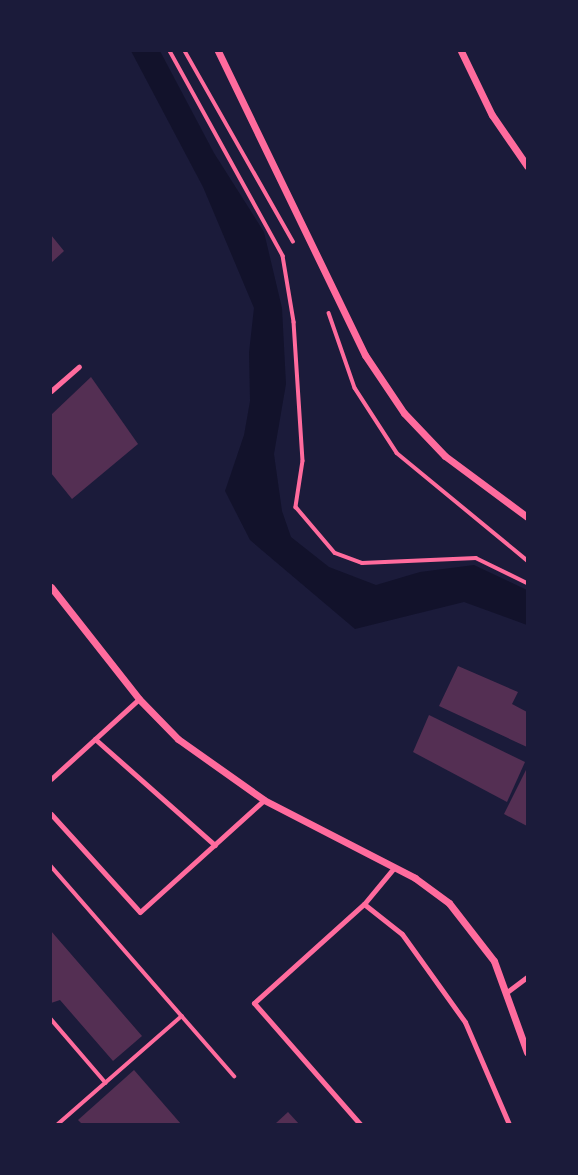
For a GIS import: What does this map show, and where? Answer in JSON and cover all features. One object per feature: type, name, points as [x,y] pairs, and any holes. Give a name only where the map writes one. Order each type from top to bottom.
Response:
[{"type":"street","points":[[218,51],[365,355],[404,413],[445,457],[527,517]]},
{"type":"street","points":[[461,51],[492,115],[527,166]]},
{"type":"street","points":[[51,587],[139,699],[178,739],[264,800],[393,869],[449,903],[494,961],[508,992],[527,1052]]},
{"type":"lane","points":[[51,391],[79,367]]},
{"type":"lane","points":[[51,779],[139,699]]},
{"type":"lane","points":[[95,739],[215,845]]},
{"type":"lane","points":[[51,814],[140,912],[264,800]]},
{"type":"lane","points":[[360,1124],[254,1003],[364,904],[393,869]]},
{"type":"lane","points":[[364,904],[402,934],[465,1021],[509,1124]]},
{"type":"lane","points":[[508,992],[527,977]]},
{"type":"path","points":[[170,51],[283,256],[294,322],[303,461],[296,507],[335,553],[362,563],[476,558],[527,583]]},
{"type":"path","points":[[51,866],[234,1076]]},
{"type":"path","points":[[58,1124],[182,1016]]},
{"type":"path","points":[[51,1019],[106,1083]]},
{"type":"shaded area","points":[[131,51],[160,51],[214,153],[264,232],[282,308],[286,384],[274,454],[282,511],[291,537],[329,567],[376,585],[420,572],[474,565],[527,590],[527,625],[464,602],[355,629],[250,540],[225,491],[244,435],[250,401],[249,353],[254,308],[203,187]]},
{"type":"building","points":[[51,235],[64,251],[51,263]]},
{"type":"building","points":[[91,377],[138,444],[72,499],[51,473],[51,415]]},
{"type":"building","points":[[458,666],[518,692],[512,704],[527,712],[527,747],[439,706]]},
{"type":"building","points":[[429,715],[525,762],[507,802],[413,752]]},
{"type":"building","points":[[527,768],[527,826],[504,814]]},
{"type":"building","points":[[51,931],[142,1036],[113,1061],[60,1000],[51,1003]]},
{"type":"building","points":[[134,1070],[181,1124],[82,1124],[78,1120]]},
{"type":"building","points":[[288,1112],[299,1124],[275,1124]]}]
